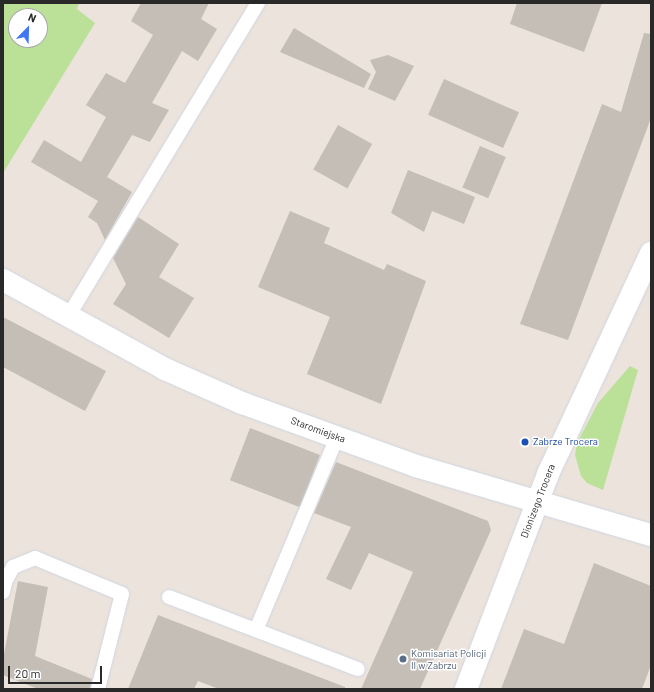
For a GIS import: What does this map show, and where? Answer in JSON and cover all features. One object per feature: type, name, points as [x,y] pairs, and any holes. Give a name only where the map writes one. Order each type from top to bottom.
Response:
[{"type":"street","name":"Dionizego Trocera","points":[[466,689],[537,502],[563,439],[651,253]]},
{"type":"street","name":"Staromiejska","points":[[3,280],[165,369],[198,385],[416,466],[651,534]]},
{"type":"lane","points":[[68,315],[258,3]]},
{"type":"lane","points":[[256,630],[337,437]]},
{"type":"lane","points":[[3,592],[5,582],[13,567],[35,558],[122,594],[98,689]]},
{"type":"lane","points":[[169,597],[358,669]]},
{"type":"green space","points":[[3,3],[79,3],[77,9],[95,23],[3,173]]},
{"type":"green space","points":[[630,366],[638,370],[603,490],[587,483],[581,476],[575,455],[577,443],[598,403]]},
{"type":"building","points":[[141,3],[209,3],[201,19],[217,29],[198,61],[182,51],[152,103],[169,110],[150,142],[132,135],[107,177],[132,192],[105,240],[97,223],[88,217],[98,201],[31,162],[44,140],[81,162],[106,117],[86,105],[106,73],[125,83],[153,35],[131,21]]},
{"type":"building","points":[[517,3],[602,3],[584,52],[510,24]]},
{"type":"building","points":[[294,28],[371,74],[364,88],[280,52]]},
{"type":"building","points":[[644,33],[651,34],[651,118],[568,340],[520,324],[602,104],[621,112]]},
{"type":"building","points":[[388,55],[414,66],[395,101],[368,89],[376,72],[370,60]]},
{"type":"building","points":[[444,79],[519,112],[503,148],[428,115]]},
{"type":"building","points":[[338,125],[372,144],[347,189],[313,170]]},
{"type":"building","points":[[480,146],[506,157],[488,198],[462,187]]},
{"type":"building","points":[[408,170],[475,197],[464,224],[432,211],[424,232],[391,213]]},
{"type":"building","points":[[290,211],[330,228],[324,243],[384,270],[387,264],[426,281],[381,404],[307,374],[330,317],[258,287]]},
{"type":"building","points":[[138,217],[179,244],[159,277],[194,298],[169,338],[113,304],[126,284],[113,258]]},
{"type":"building","points":[[3,317],[106,371],[85,411],[3,367]]},
{"type":"building","points":[[250,428],[320,455],[300,507],[230,480]]},
{"type":"building","points":[[336,462],[488,521],[491,530],[420,689],[361,689],[413,572],[369,553],[351,590],[326,579],[351,527],[314,513]]},
{"type":"building","points":[[594,563],[651,586],[651,665],[642,689],[501,689],[524,629],[564,644]]},
{"type":"building","points":[[18,581],[48,587],[35,656],[92,679],[90,689],[38,689],[3,675],[3,659]]},
{"type":"building","points":[[158,615],[345,687],[345,689],[219,689],[198,681],[194,689],[128,689]]},
{"type":"place","name":"Zabrze Trocera","points":[[525,442]]},
{"type":"place","name":"Komisariat Policji II w Zabrzu","points":[[403,659]]}]
